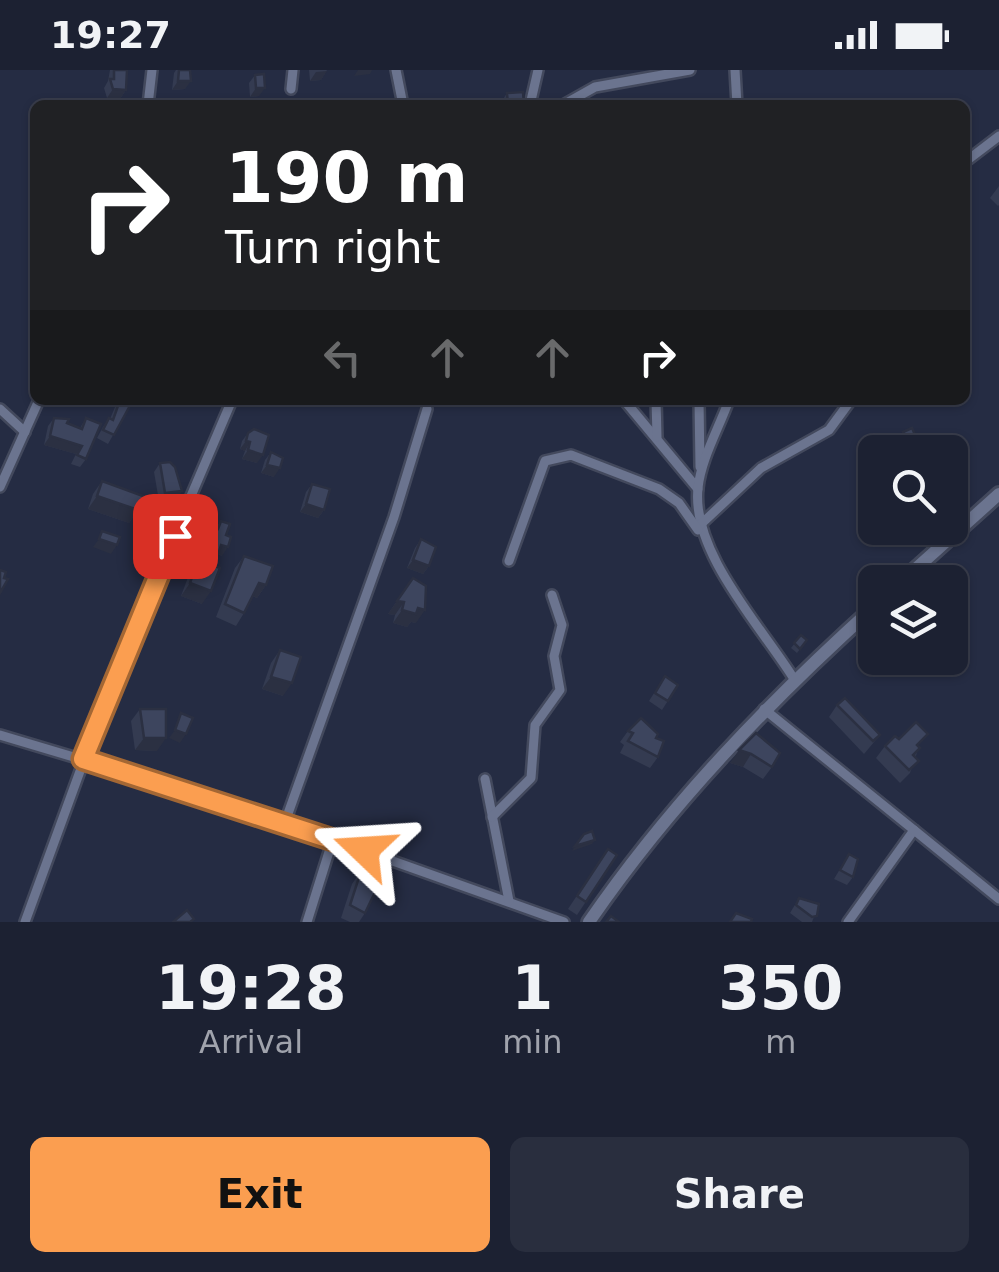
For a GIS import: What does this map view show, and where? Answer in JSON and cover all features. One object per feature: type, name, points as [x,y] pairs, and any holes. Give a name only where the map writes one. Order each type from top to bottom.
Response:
[{"type":"street","points":[[149,100],[152,70]]},
{"type":"street","points":[[291,89],[293,70]]},
{"type":"street","points":[[396,70],[402,100]]},
{"type":"street","points":[[531,100],[538,70]]},
{"type":"street","points":[[572,100],[595,88],[690,70]]},
{"type":"street","points":[[735,70],[737,100]]},
{"type":"street","points":[[970,158],[999,136]]},
{"type":"street","points":[[0,487],[37,405]]},
{"type":"street","points":[[25,922],[83,759],[230,405]]},
{"type":"street","points":[[628,405],[698,489]]},
{"type":"street","points":[[656,405],[657,438]]},
{"type":"street","points":[[700,405],[700,531]]},
{"type":"street","points":[[700,477],[727,405]]},
{"type":"street","points":[[700,531],[760,468],[828,430],[847,405]]},
{"type":"street","points":[[0,409],[25,432]]},
{"type":"street","points":[[285,822],[394,517],[427,409]]},
{"type":"street","points":[[509,561],[545,462],[565,454],[592,460],[660,489],[685,511],[794,679]]},
{"type":"street","points":[[920,565],[997,498]]},
{"type":"street","points":[[492,816],[531,778],[535,725],[560,690],[554,656],[562,625],[552,595]]},
{"type":"street","points":[[589,922],[676,808],[764,709],[858,621]]},
{"type":"street","points":[[764,709],[999,899]]},
{"type":"street","points":[[0,735],[285,822],[564,922]]},
{"type":"street","points":[[486,779],[509,901]]},
{"type":"street","points":[[848,922],[914,830]]},
{"type":"street","points":[[307,922],[333,838]]},
{"type":"building","points":[[114,70],[127,70],[126,90],[113,89],[110,79],[114,79]]},
{"type":"building","points":[[179,70],[190,70],[191,81],[178,81]]},
{"type":"building","points":[[264,74],[265,88],[256,88],[255,75]]},
{"type":"building","points":[[523,92],[524,100],[508,100],[507,93]]},
{"type":"building","points":[[118,405],[130,405],[114,435],[103,430],[109,418],[113,420]]},
{"type":"building","points":[[54,418],[69,419],[67,423],[82,429],[86,418],[101,424],[86,459],[77,455],[82,446],[50,436]]},
{"type":"building","points":[[254,429],[269,435],[263,455],[248,450],[248,433]]},
{"type":"building","points":[[271,452],[283,458],[280,468],[267,465]]},
{"type":"building","points":[[170,462],[182,491],[165,493],[160,463]]},
{"type":"building","points":[[102,481],[143,496],[138,510],[97,496]]},
{"type":"building","points":[[312,484],[330,489],[324,510],[306,504]]},
{"type":"building","points":[[221,521],[230,524],[226,535],[231,537],[228,547],[221,545],[219,552],[211,550],[213,543],[206,540],[211,527],[218,529]]},
{"type":"building","points":[[102,531],[120,537],[117,545],[99,539]]},
{"type":"building","points":[[421,539],[436,547],[429,566],[413,560]]},
{"type":"building","points":[[244,556],[273,566],[266,585],[259,583],[244,613],[225,604]]},
{"type":"building","points":[[198,559],[220,568],[211,591],[190,583]]},
{"type":"building","points":[[0,570],[6,572],[4,578],[8,579],[0,593]]},
{"type":"building","points":[[413,578],[426,586],[425,610],[418,608],[416,614],[402,610],[404,602],[397,601]]},
{"type":"building","points":[[801,635],[807,640],[800,649],[794,643]]},
{"type":"building","points":[[280,650],[301,657],[292,683],[271,677]]},
{"type":"building","points":[[665,676],[678,685],[668,701],[655,693]]},
{"type":"building","points":[[845,698],[880,735],[873,741],[837,705]]},
{"type":"building","points":[[140,709],[166,709],[166,738],[144,738]]},
{"type":"building","points":[[181,713],[193,718],[186,734],[175,730]]},
{"type":"building","points":[[641,718],[658,734],[656,738],[664,741],[658,757],[628,741],[633,733],[628,731]]},
{"type":"building","points":[[916,722],[928,734],[913,755],[919,761],[909,770],[885,746],[895,736],[899,739]]},
{"type":"building","points":[[756,733],[780,753],[772,767],[739,750]]},
{"type":"building","points":[[592,831],[595,840],[575,846],[584,834]]},
{"type":"building","points":[[608,849],[617,855],[586,902],[577,896]]},
{"type":"building","points":[[849,854],[858,859],[853,877],[840,870]]},
{"type":"building","points":[[361,871],[380,882],[365,913],[350,905]]},
{"type":"building","points":[[799,898],[819,904],[817,916],[812,917],[796,905]]},
{"type":"building","points":[[187,910],[194,919],[173,922]]},
{"type":"building","points":[[736,913],[752,919],[751,922],[730,922]]},
{"type":"route","points":[[175,536],[83,759],[241,807],[364,850]]}]
